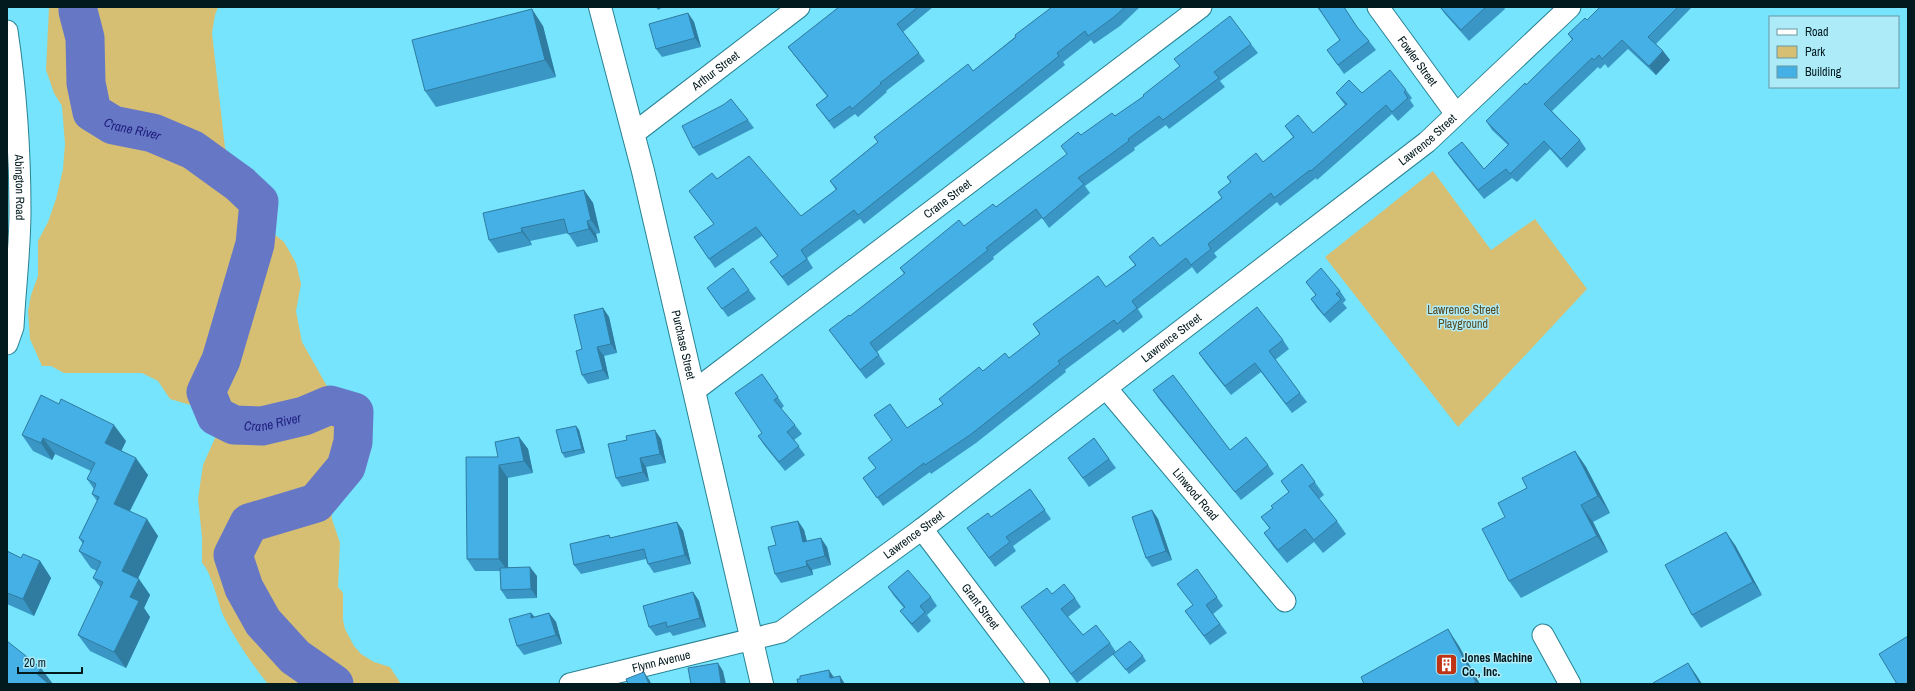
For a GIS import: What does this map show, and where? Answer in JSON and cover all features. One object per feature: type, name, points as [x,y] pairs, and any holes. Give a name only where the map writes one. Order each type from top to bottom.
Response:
[{"type":"street","name":"Purchase Street","points":[[600,7],[633,134],[762,684]]},
{"type":"street","name":"Arthur Street","points":[[633,134],[799,7]]},
{"type":"street","name":"Crane Street","points":[[694,391],[1201,7]]},
{"type":"street","name":"Fowler Street","points":[[1378,7],[1456,114]]},
{"type":"street","name":"Lawrence Street","points":[[752,641],[781,632],[922,529],[1427,142],[1570,7]]},
{"type":"street","name":"Abington Road","points":[[7,31],[15,89],[19,143],[20,212],[13,327],[7,344]]},
{"type":"street","name":"Linwood Road","points":[[1106,388],[1285,601]]},
{"type":"street","name":"Grant Street","points":[[922,529],[1039,684]]},
{"type":"street","points":[[1543,635],[1570,684]]},
{"type":"street","name":"Flynn Avenue","points":[[570,684],[752,641]]},
{"type":"green space","points":[[49,7],[218,7],[212,33],[225,148],[236,169],[262,197],[264,226],[284,242],[296,263],[301,284],[296,311],[302,342],[341,411],[344,432],[332,464],[329,496],[332,519],[340,543],[338,587],[343,593],[343,620],[345,629],[354,646],[361,654],[374,662],[390,667],[401,684],[268,684],[244,652],[224,617],[208,573],[202,563],[202,537],[198,499],[203,465],[216,436],[213,416],[194,406],[170,399],[158,381],[142,373],[64,373],[51,366],[42,366],[30,339],[28,311],[31,295],[38,276],[38,241],[48,222],[56,199],[63,169],[65,144],[62,106],[54,93],[46,70]]},
{"type":"green space","name":"Lawrence Street Playground","points":[[1433,171],[1491,250],[1535,219],[1587,289],[1458,427],[1325,257]]},
{"type":"building","points":[[839,7],[918,7],[897,24],[919,53],[880,83],[881,84],[852,109],[850,106],[829,121],[816,105],[828,96],[788,47]]},
{"type":"building","points":[[1052,7],[1125,7],[1088,36],[1085,31],[1057,53],[1059,56],[858,215],[854,210],[801,250],[807,259],[782,277],[770,262],[778,256],[756,227],[709,259],[694,237],[714,224],[689,191],[712,173],[717,179],[749,156],[801,216],[837,189],[830,181],[878,142],[874,137],[968,64],[973,71],[1016,37],[1015,35]]},
{"type":"building","points":[[1318,7],[1344,7],[1357,27],[1369,41],[1338,65],[1327,50],[1340,40]]},
{"type":"building","points":[[1440,7],[1486,7],[1461,30]]},
{"type":"building","points":[[1600,7],[1678,7],[1648,37],[1663,51],[1649,66],[1622,40],[1602,59],[1599,55],[1594,60],[1592,58],[1544,104],[1580,140],[1561,159],[1544,141],[1510,174],[1506,169],[1478,190],[1448,153],[1462,142],[1484,169],[1509,144],[1486,121],[1525,83],[1526,85],[1573,39],[1568,34],[1585,18],[1587,20]]},
{"type":"building","points":[[532,9],[545,60],[425,91],[412,40]]},
{"type":"building","points":[[688,13],[695,38],[656,49],[649,24]]},
{"type":"building","points":[[1230,16],[1251,44],[1214,72],[1219,78],[1163,120],[1159,116],[1128,139],[1129,141],[1078,178],[1084,184],[1043,219],[1036,209],[986,248],[988,250],[870,343],[879,355],[860,370],[829,330],[849,315],[850,316],[905,273],[900,268],[959,220],[964,226],[993,204],[996,207],[1067,154],[1061,146],[1078,132],[1081,135],[1112,113],[1115,116],[1144,96],[1143,95],[1180,66],[1174,59]]},
{"type":"building","points":[[1390,70],[1406,90],[1404,92],[1408,98],[1392,112],[1386,105],[1311,171],[1310,170],[1274,198],[1271,193],[1208,244],[1211,249],[1191,265],[1186,258],[1132,301],[1137,308],[1117,324],[1114,320],[1058,361],[1060,364],[970,435],[925,465],[924,463],[877,498],[863,478],[876,468],[868,458],[892,440],[874,415],[890,404],[907,428],[943,404],[939,399],[979,367],[983,371],[1005,353],[1009,358],[1040,334],[1033,324],[1098,276],[1106,287],[1136,265],[1129,257],[1153,237],[1160,246],[1222,198],[1218,192],[1231,182],[1227,177],[1256,153],[1263,162],[1294,137],[1285,126],[1298,115],[1313,133],[1347,104],[1336,93],[1349,80],[1362,93]]},
{"type":"building","points":[[731,99],[748,120],[693,148],[682,126],[723,105]]},
{"type":"building","points":[[584,190],[591,220],[587,221],[589,229],[568,234],[564,219],[521,228],[522,232],[489,240],[483,213]]},
{"type":"building","points":[[733,268],[749,290],[722,309],[707,288]]},
{"type":"building","points":[[1321,268],[1340,291],[1336,294],[1341,299],[1324,315],[1311,299],[1316,295],[1306,282]]},
{"type":"building","points":[[1257,307],[1283,340],[1269,351],[1300,393],[1286,404],[1255,363],[1225,386],[1199,353]]},
{"type":"building","points":[[603,308],[611,344],[597,347],[603,370],[582,375],[576,351],[582,349],[574,315]]},
{"type":"building","points":[[762,374],[778,397],[774,400],[795,425],[787,432],[799,446],[779,462],[758,436],[762,433],[735,393]]},
{"type":"building","points":[[1173,375],[1230,450],[1246,437],[1268,465],[1235,492],[1153,390]]},
{"type":"building","points":[[41,395],[59,404],[61,399],[114,425],[105,443],[136,458],[114,504],[147,519],[122,571],[139,579],[130,597],[139,601],[114,652],[78,635],[103,582],[93,578],[101,562],[79,551],[84,541],[79,538],[99,497],[92,494],[96,484],[87,479],[95,463],[43,438],[41,443],[22,435]]},
{"type":"building","points":[[576,426],[582,449],[562,453],[556,430]]},
{"type":"building","points":[[655,430],[660,454],[640,458],[643,472],[616,478],[608,444],[627,440],[626,436]]},
{"type":"building","points":[[519,437],[524,461],[499,465],[499,559],[467,559],[466,457],[498,457],[495,442]]},
{"type":"building","points":[[1094,438],[1109,459],[1083,478],[1068,458]]},
{"type":"building","points":[[1575,451],[1598,496],[1581,505],[1597,536],[1509,581],[1482,529],[1505,517],[1498,503],[1527,488],[1522,478]]},
{"type":"building","points":[[1302,464],[1315,482],[1309,486],[1337,521],[1314,540],[1305,529],[1278,550],[1264,533],[1270,528],[1261,517],[1273,508],[1271,506],[1289,492],[1281,481]]},
{"type":"building","points":[[1030,489],[1045,510],[1006,537],[1010,542],[989,558],[967,528],[988,513],[991,517]]},
{"type":"building","points":[[1152,510],[1166,551],[1146,558],[1132,517]]},
{"type":"building","points":[[798,521],[803,542],[821,538],[825,556],[806,561],[807,566],[775,574],[768,547],[776,545],[771,527]]},
{"type":"building","points":[[677,522],[685,555],[648,564],[644,549],[574,565],[570,544],[609,535],[610,538]]},
{"type":"building","points":[[1726,532],[1753,582],[1692,615],[1665,565]]},
{"type":"building","points":[[7,551],[21,558],[23,554],[40,561],[23,599],[7,593]]},
{"type":"building","points":[[530,567],[531,589],[501,590],[500,568]]},
{"type":"building","points":[[1197,569],[1217,597],[1206,605],[1220,624],[1204,636],[1185,611],[1193,605],[1177,584]]},
{"type":"building","points":[[908,570],[931,597],[920,606],[925,612],[912,624],[900,611],[905,607],[888,587]]},
{"type":"building","points":[[1064,584],[1075,598],[1061,609],[1083,635],[1096,625],[1110,643],[1071,674],[1021,607],[1047,588],[1052,594]]},
{"type":"building","points":[[693,592],[700,618],[667,627],[666,622],[649,627],[643,606]]},
{"type":"building","points":[[531,613],[531,618],[549,613],[556,635],[517,646],[509,619]]},
{"type":"building","points":[[1448,629],[1476,682],[1473,684],[1364,684],[1361,677]]},
{"type":"building","points":[[1908,636],[1908,684],[1897,684],[1879,654]]},
{"type":"building","points":[[7,641],[41,668],[37,674],[49,684],[7,684]]},
{"type":"building","points":[[1130,641],[1143,656],[1126,670],[1113,654]]},
{"type":"building","points":[[718,663],[721,683],[691,684],[688,668]]},
{"type":"building","points":[[1688,663],[1700,684],[1653,683]]},
{"type":"building","points":[[829,670],[830,678],[840,676],[841,684],[798,684],[797,679],[800,679],[800,676]]},
{"type":"building","points":[[644,672],[649,684],[628,684],[626,679]]},
{"type":"waterway","name":"Crane River","points":[[78,7],[85,38],[86,83],[92,112],[113,125],[153,133],[193,150],[240,184],[259,202],[255,244],[221,360],[206,392],[216,416],[234,425],[262,426],[304,416],[330,405],[354,412],[353,442],[346,467],[316,503],[249,523],[233,555],[244,588],[263,622],[295,657],[334,684]]},
{"type":"place","name":"Jones Machine Co., Inc.","points":[[1447,665]]}]
